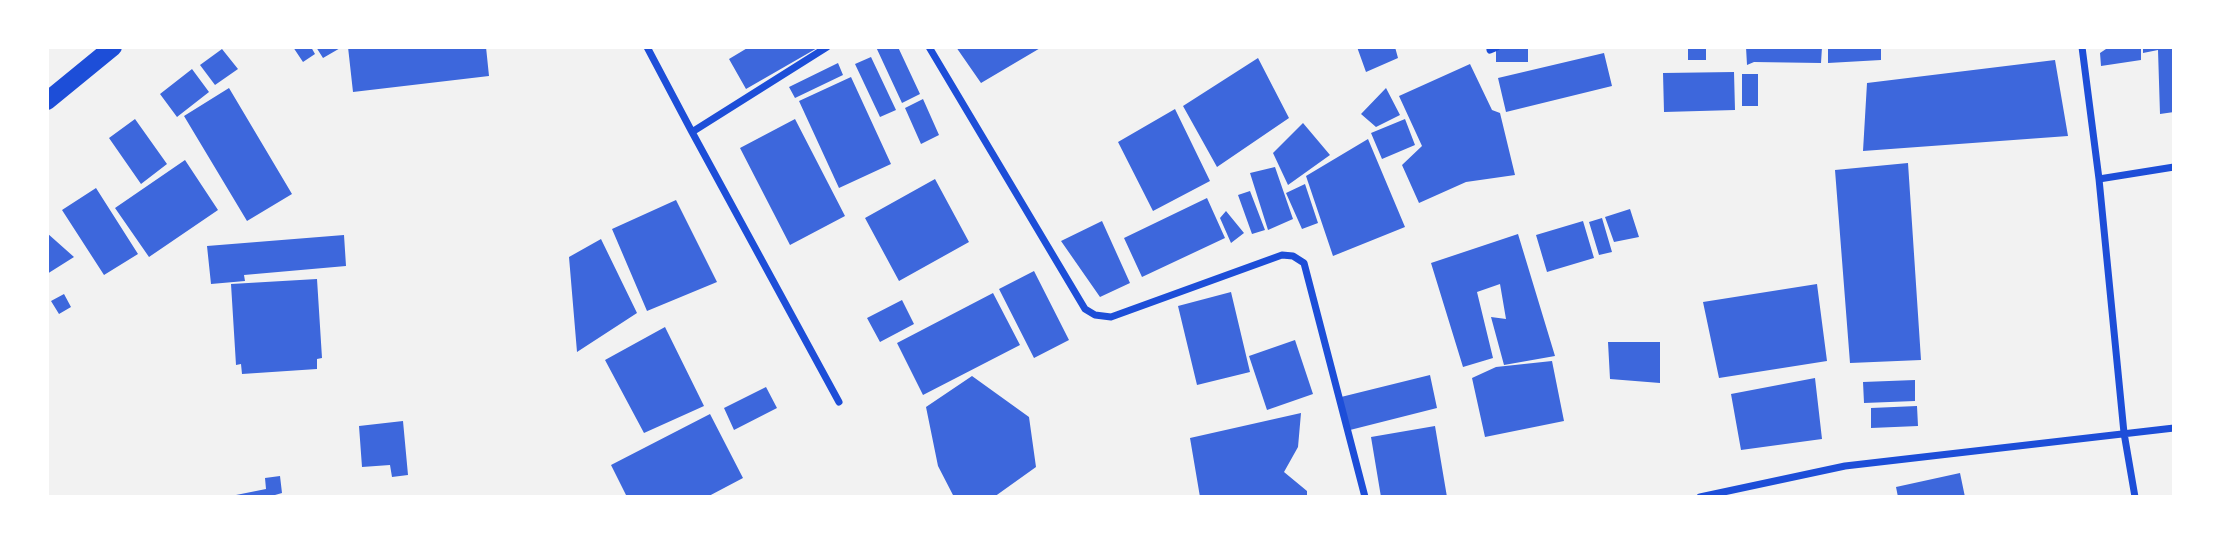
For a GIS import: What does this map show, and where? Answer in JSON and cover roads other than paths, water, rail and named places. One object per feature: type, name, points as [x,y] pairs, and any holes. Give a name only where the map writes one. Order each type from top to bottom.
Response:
[{"type":"main road","points":[[47,101],[113,47]]},
{"type":"street","points":[[647,47],[839,402]]},
{"type":"street","points":[[692,132],[827,47]]},
{"type":"street","points":[[929,47],[1086,309],[1095,315],[1111,317],[1282,255],[1293,256],[1304,263],[1365,497]]},
{"type":"street","points":[[2082,47],[2099,179],[2124,433],[2136,497]]},
{"type":"street","points":[[2099,179],[2174,167]]},
{"type":"street","points":[[1700,497],[1845,466],[2174,428]]}]
